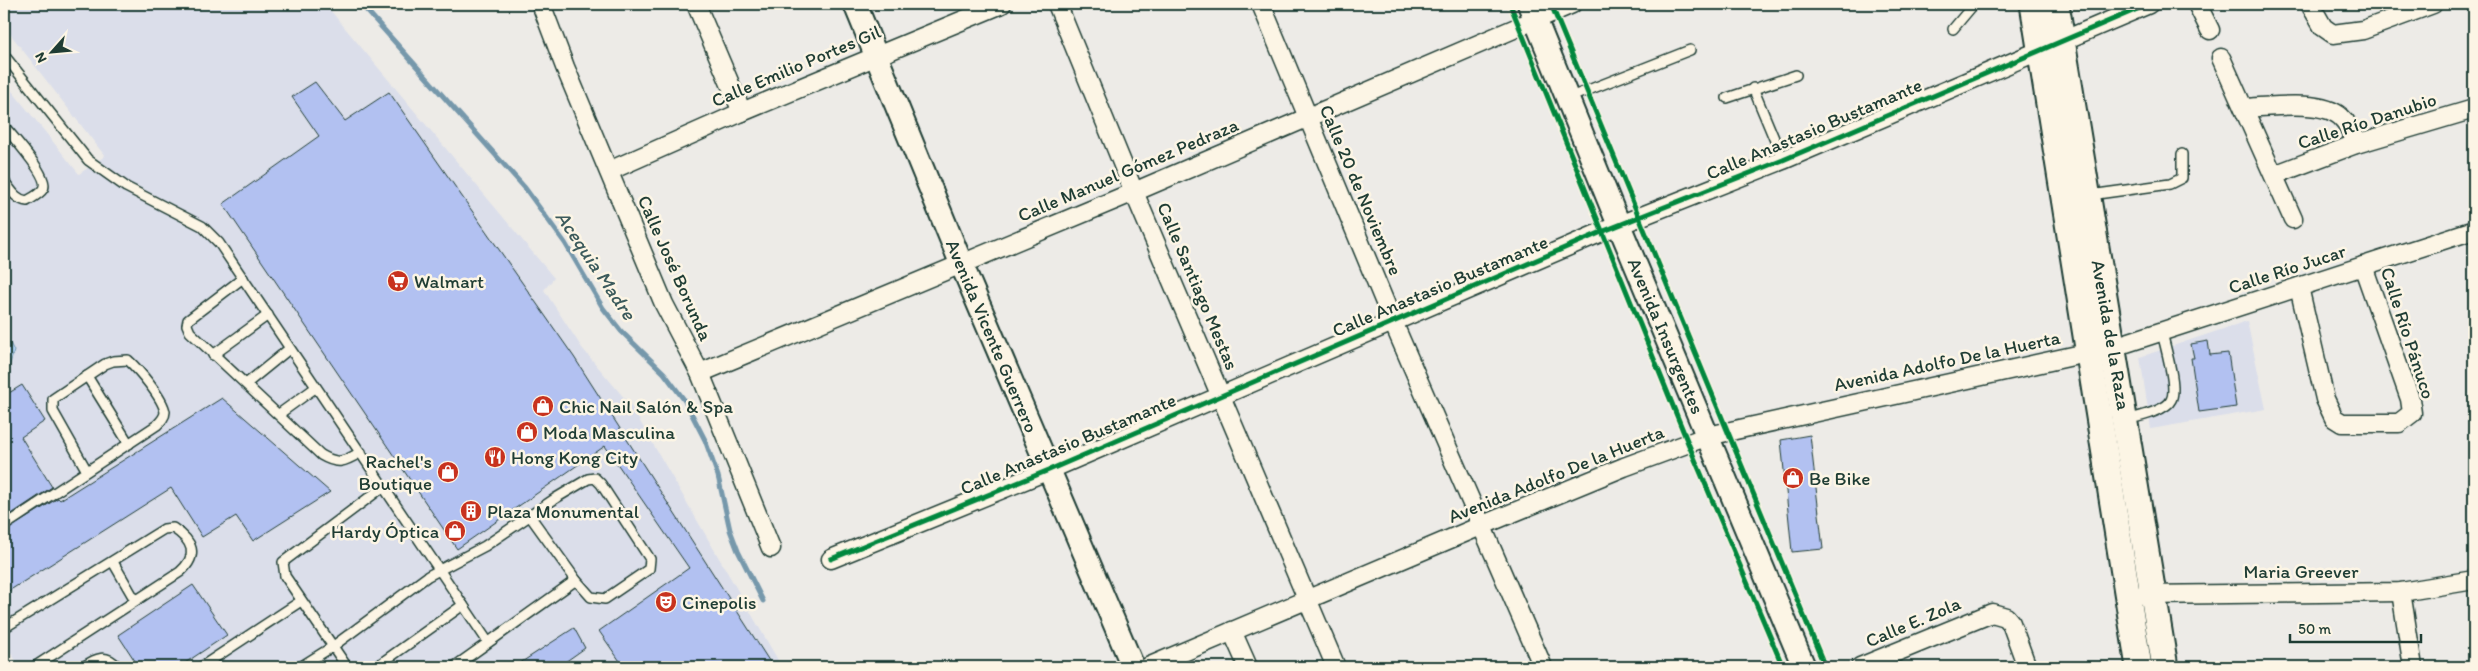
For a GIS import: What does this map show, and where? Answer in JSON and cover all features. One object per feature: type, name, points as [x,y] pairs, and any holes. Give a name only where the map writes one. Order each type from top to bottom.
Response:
[{"type":"main road","name":"Avenida de la Raza","points":[[2033,4],[2051,46],[2087,195],[2114,347],[2165,667]]},
{"type":"main road","name":"Avenida de la Raza","points":[[2056,4],[2051,46],[2088,352],[2139,667]]},
{"type":"street","name":"Calle José Borunda","points":[[541,4],[664,304],[700,373],[771,548]]},
{"type":"street","points":[[696,4],[742,112]]},
{"type":"street","name":"Avenida Vicente Guerrero","points":[[855,4],[961,263],[1133,667]]},
{"type":"street","name":"Calle Emilio Portes Gil","points":[[609,171],[742,112],[1002,4]]},
{"type":"street","name":"Calle Santiago Mestas","points":[[1057,4],[1134,192],[1336,667]]},
{"type":"street","name":"Calle 20 de Noviembre","points":[[1261,4],[1393,322],[1483,525],[1542,667]]},
{"type":"street","name":"Calle Manuel Gómez Pedraza","points":[[700,373],[1134,192],[1308,116],[1532,11],[1572,4]]},
{"type":"street","name":"Calle Anastasio Bustamante","points":[[831,559],[1049,470],[1619,226],[1783,160],[2149,4]]},
{"type":"street","points":[[2197,4],[2210,30]]},
{"type":"street","points":[[2310,4],[2323,27],[2333,34],[2363,30],[2433,4]]},
{"type":"street","name":"Avenida Insurgentes","points":[[1532,11],[1619,226],[1804,667]]},
{"type":"street","points":[[2221,58],[2293,219]]},
{"type":"street","points":[[2244,108],[2308,106],[2327,110],[2342,118],[2350,129],[2356,144]]},
{"type":"street","name":"Calle Río Danubio","points":[[2274,175],[2356,144],[2474,109]]},
{"type":"street","name":"Calle Río Jucar","points":[[2114,347],[2474,230]]},
{"type":"street","name":"Calle Río Pánuco","points":[[2299,287],[2329,410],[2334,418],[2342,423],[2399,423],[2412,414],[2410,399],[2363,266]]},
{"type":"street","name":"Avenida Adolfo De la Huerta","points":[[1148,667],[1483,525],[1624,467],[1708,436],[2114,347]]},
{"type":"street","name":"Maria Greever","points":[[2127,596],[2153,594],[2401,592],[2474,580]]},
{"type":"street","points":[[2401,592],[2413,667]]},
{"type":"street","name":"Calle E. Zola","points":[[1860,667],[1983,616],[1999,613],[2011,622],[2027,667]]},
{"type":"street","points":[[1232,631],[1248,667]]},
{"type":"lane","points":[[1953,29],[1974,4]]},
{"type":"lane","points":[[1568,98],[1690,50]]},
{"type":"lane","points":[[4,55],[88,160],[126,187],[202,226],[219,243],[488,642]]},
{"type":"lane","points":[[1727,98],[1796,75]]},
{"type":"lane","points":[[1753,88],[1783,160]]},
{"type":"lane","points":[[4,126],[38,169],[44,184],[43,189],[27,201],[16,197],[4,181]]},
{"type":"lane","points":[[2087,195],[2170,184],[2182,178],[2182,154]]},
{"type":"lane","points":[[243,278],[188,320],[187,325],[190,332],[321,455],[332,461],[344,461],[361,452]]},
{"type":"lane","points":[[213,355],[268,315]]},
{"type":"lane","points":[[2126,420],[2143,416],[2166,406],[2172,400],[2174,390],[2162,332]]},
{"type":"lane","points":[[246,384],[289,348]]},
{"type":"lane","points":[[4,526],[88,471],[129,444],[162,420],[165,410],[162,404],[150,385],[128,360],[113,360],[57,395],[52,404],[53,411],[88,471]]},
{"type":"lane","points":[[87,376],[129,444]]},
{"type":"lane","points":[[279,414],[315,388]]},
{"type":"lane","points":[[300,667],[332,647],[428,576],[439,572],[485,546],[530,516],[588,479],[595,478],[601,484],[650,559],[649,569],[605,599],[591,597],[576,580],[530,516]]},
{"type":"lane","points":[[347,667],[285,576],[283,562],[383,487]]},
{"type":"lane","points":[[4,628],[164,529],[173,528],[190,543],[192,554],[190,563],[34,667]]},
{"type":"lane","points":[[113,562],[135,600]]},
{"type":"lane","points":[[454,667],[576,580]]},
{"type":"lane","points":[[201,667],[301,601]]},
{"type":"lane","points":[[376,667],[463,604]]},
{"type":"lane","points":[[83,667],[99,658],[108,658],[118,667]]},
{"type":"shaded area","points":[[4,4],[325,4],[554,278],[544,290],[582,348],[631,406],[782,667],[584,667],[576,665],[572,667],[21,667],[4,644],[4,81],[79,174],[105,156],[4,26]]},
{"type":"shaded area","points":[[2247,321],[2266,409],[2151,429],[2140,357]]},
{"type":"water","points":[[10,343],[14,351],[8,370],[4,372],[4,344]]},
{"type":"building","name":"Walmart","points":[[315,82],[345,121],[389,92],[574,357],[773,667],[624,667],[599,631],[689,568],[605,446],[457,549],[223,204],[319,136],[292,97]]},
{"type":"building","points":[[2208,341],[2210,355],[2228,353],[2236,407],[2199,412],[2191,358],[2194,358],[2191,344]]},
{"type":"building","points":[[22,385],[45,421],[21,437],[52,487],[4,519],[4,396]]},
{"type":"building","points":[[222,398],[330,492],[253,541],[236,516],[202,537],[171,488],[4,594],[4,532],[58,498],[60,500]]},
{"type":"building","points":[[1810,435],[1823,549],[1792,552],[1781,440]]},
{"type":"building","points":[[193,585],[227,635],[179,667],[139,667],[118,635]]},
{"type":"building","points":[[574,628],[585,648],[558,667],[514,667]]},
{"type":"waterway","name":"Acequia Madre","points":[[361,4],[525,188],[565,243],[603,308],[621,331],[664,373],[685,401],[705,440],[718,476],[730,530],[738,551],[763,601]]},
{"type":"cycle path","points":[[1510,4],[1688,443],[1783,667]]},
{"type":"cycle path","points":[[1551,4],[1825,667]]},
{"type":"cycle path","points":[[831,559],[1049,470],[1604,231],[1783,160],[2149,4]]},
{"type":"place","name":"Walmart","points":[[398,281]]},
{"type":"place","name":"Chic Nail Salón & Spa","points":[[543,406]]},
{"type":"place","name":"Moda Masculina","points":[[527,432]]},
{"type":"place","name":"Hong Kong City","points":[[495,457]]},
{"type":"place","name":"Rachel's Boutique","points":[[448,472]]},
{"type":"place","name":"Be Bike","points":[[1793,478]]},
{"type":"place","name":"Plaza Monumental","points":[[471,511]]},
{"type":"place","name":"Hardy Óptica","points":[[455,531]]},
{"type":"place","name":"Cinepolis","points":[[666,602]]}]
